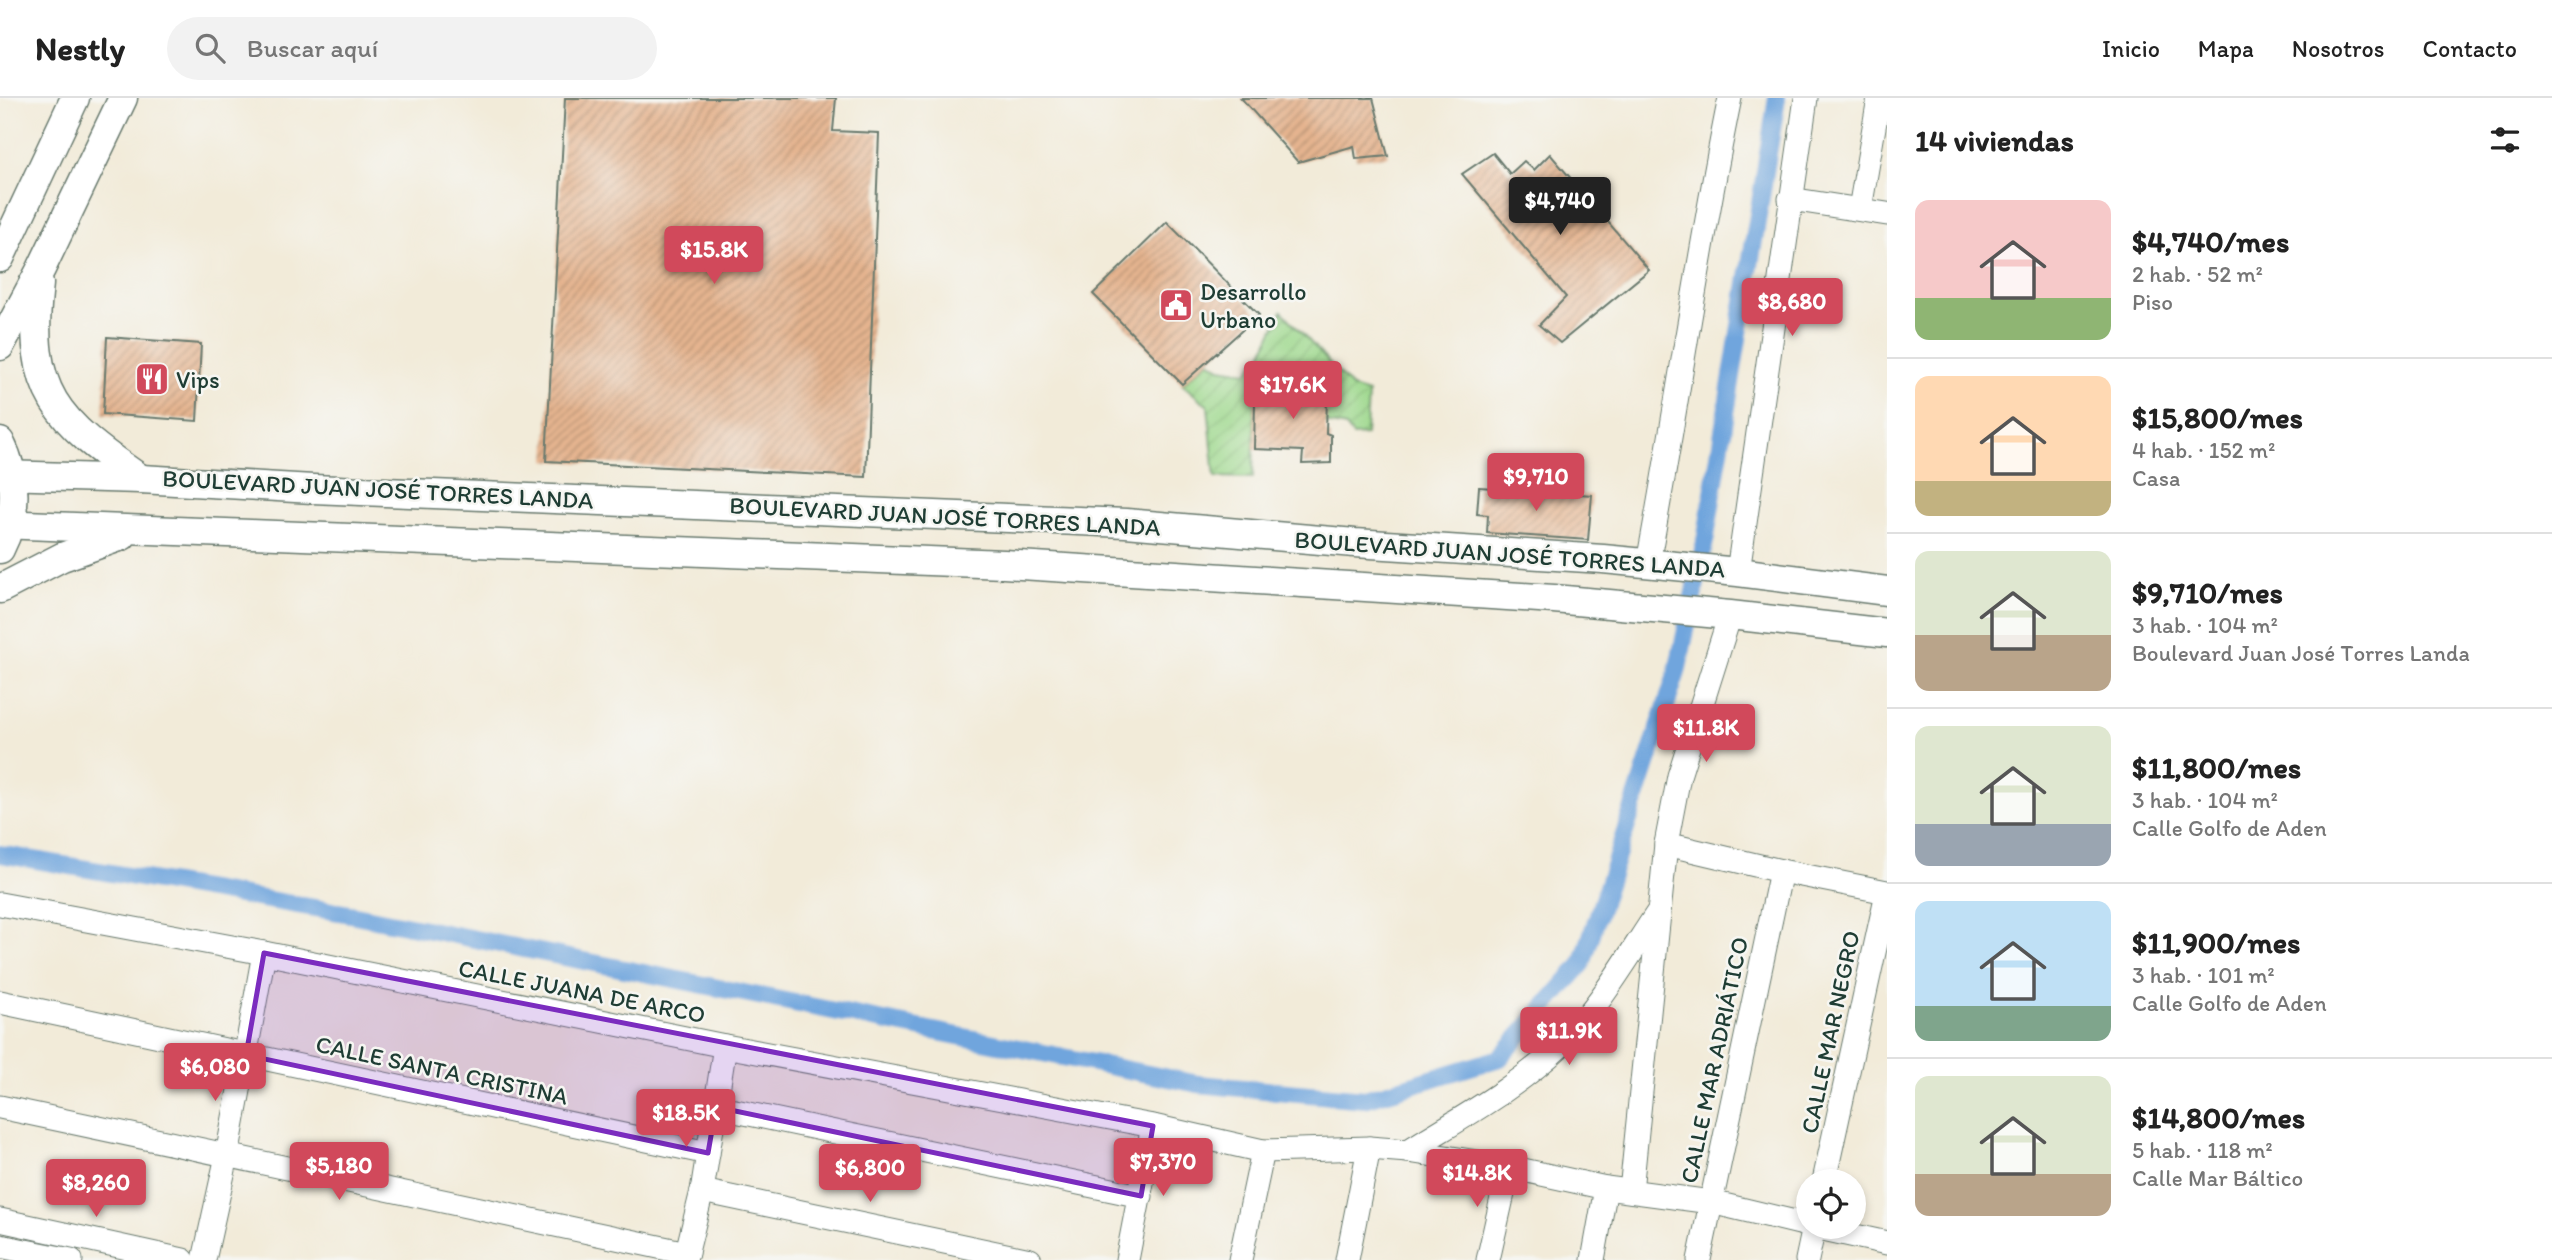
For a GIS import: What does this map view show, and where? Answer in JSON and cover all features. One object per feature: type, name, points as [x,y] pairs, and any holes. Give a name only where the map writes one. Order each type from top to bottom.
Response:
[{"type":"main road","points":[[0,258],[75,98]]},
{"type":"main road","points":[[0,346],[41,269],[123,98]]},
{"type":"main road","points":[[41,269],[35,323],[43,378],[51,397],[63,417],[79,433],[141,479]]},
{"type":"main road","points":[[0,442],[6,475],[14,498],[3,533]]},
{"type":"main road","name":"BOULEVARD JUAN JOSÉ TORRES LANDA","points":[[6,475],[1116,522],[1355,543],[1543,554],[1655,564],[1887,591]]},
{"type":"main road","points":[[0,590],[62,557],[148,529]]},
{"type":"main road","name":"BOULEVARD JUAN JOSÉ TORRES LANDA","points":[[3,533],[148,529],[1004,564],[1461,592],[1719,614],[1887,634]]},
{"type":"street","points":[[1655,564],[1668,456],[1696,277],[1730,98]]},
{"type":"street","points":[[1725,571],[1806,98]]},
{"type":"street","points":[[1860,209],[1879,98]]},
{"type":"street","points":[[1790,199],[1887,214]]},
{"type":"street","points":[[1631,1191],[1667,844],[1679,776],[1719,614]]},
{"type":"street","points":[[1667,844],[1887,893]]},
{"type":"street","name":"CALLE MAR ADRIÁTICO","points":[[1699,1260],[1781,871]]},
{"type":"street","name":"CALLE MAR NEGRO","points":[[1827,1169],[1887,893]]},
{"type":"street","name":"CALLE JUANA DE ARCO","points":[[0,904],[264,953],[724,1046],[1153,1126],[1263,1151],[1369,1148],[1408,1151],[1508,1167],[1606,1188],[1711,1202],[1796,1222]]},
{"type":"street","points":[[1408,1151],[1516,1082],[1558,1047],[1589,1013],[1660,909]]},
{"type":"street","points":[[204,1260],[227,1156],[264,953]]},
{"type":"street","name":"CALLE SANTA CRISTINA","points":[[0,1002],[708,1153]]},
{"type":"street","points":[[0,1107],[686,1257],[702,1191],[724,1046]]},
{"type":"street","points":[[716,1107],[1141,1196]]},
{"type":"street","points":[[1127,1260],[1153,1126]]},
{"type":"street","points":[[1347,1260],[1369,1148]]},
{"type":"street","points":[[1241,1260],[1263,1151]]},
{"type":"street","points":[[1488,1260],[1508,1167]]},
{"type":"street","points":[[1592,1260],[1606,1188]]},
{"type":"street","points":[[702,1191],[1030,1260]]},
{"type":"street","points":[[0,1220],[183,1260]]},
{"type":"street","points":[[1866,1238],[1887,1243]]},
{"type":"street","points":[[1807,1260],[1811,1239]]},
{"type":"street","points":[[0,1246],[71,1260]]},
{"type":"highlighted area","points":[[264,953],[1153,1126],[1141,1196],[716,1107],[708,1153],[246,1055]]},
{"type":"green space","points":[[1282,311],[1352,388],[1368,393],[1366,435],[1353,436],[1346,427],[1326,423],[1327,396],[1308,394],[1305,373],[1272,388],[1255,401],[1253,478],[1215,477],[1208,406],[1182,384],[1209,361],[1220,368],[1247,372],[1263,352]]},
{"type":"building","points":[[565,98],[836,98],[833,131],[879,133],[866,477],[546,461]]},
{"type":"building","points":[[1241,98],[1373,98],[1388,156],[1356,159],[1354,146],[1298,162]]},
{"type":"building","points":[[1493,153],[1510,174],[1524,161],[1534,170],[1550,154],[1649,270],[1560,343],[1539,325],[1566,297],[1462,174]]},
{"type":"building","name":"Desarrollo Urbano","points":[[1167,222],[1259,315],[1182,384],[1093,294]]},
{"type":"building","name":"Vips","points":[[107,337],[201,344],[197,421],[103,414]]},
{"type":"building","points":[[1306,373],[1308,394],[1327,395],[1326,433],[1331,435],[1331,463],[1302,464],[1303,451],[1254,449],[1255,401],[1260,398],[1260,391]]},
{"type":"building","points":[[1479,487],[1592,495],[1588,540],[1487,533],[1488,515],[1477,514]]},
{"type":"waterway","points":[[0,854],[350,914],[1198,1084],[1365,1099],[1500,1058],[1582,964],[1677,672],[1706,536],[1777,98]]},
{"type":"place","name":"Desarrollo Urbano","points":[[1176,305]]},
{"type":"place","name":"Vips","points":[[152,379]]}]
